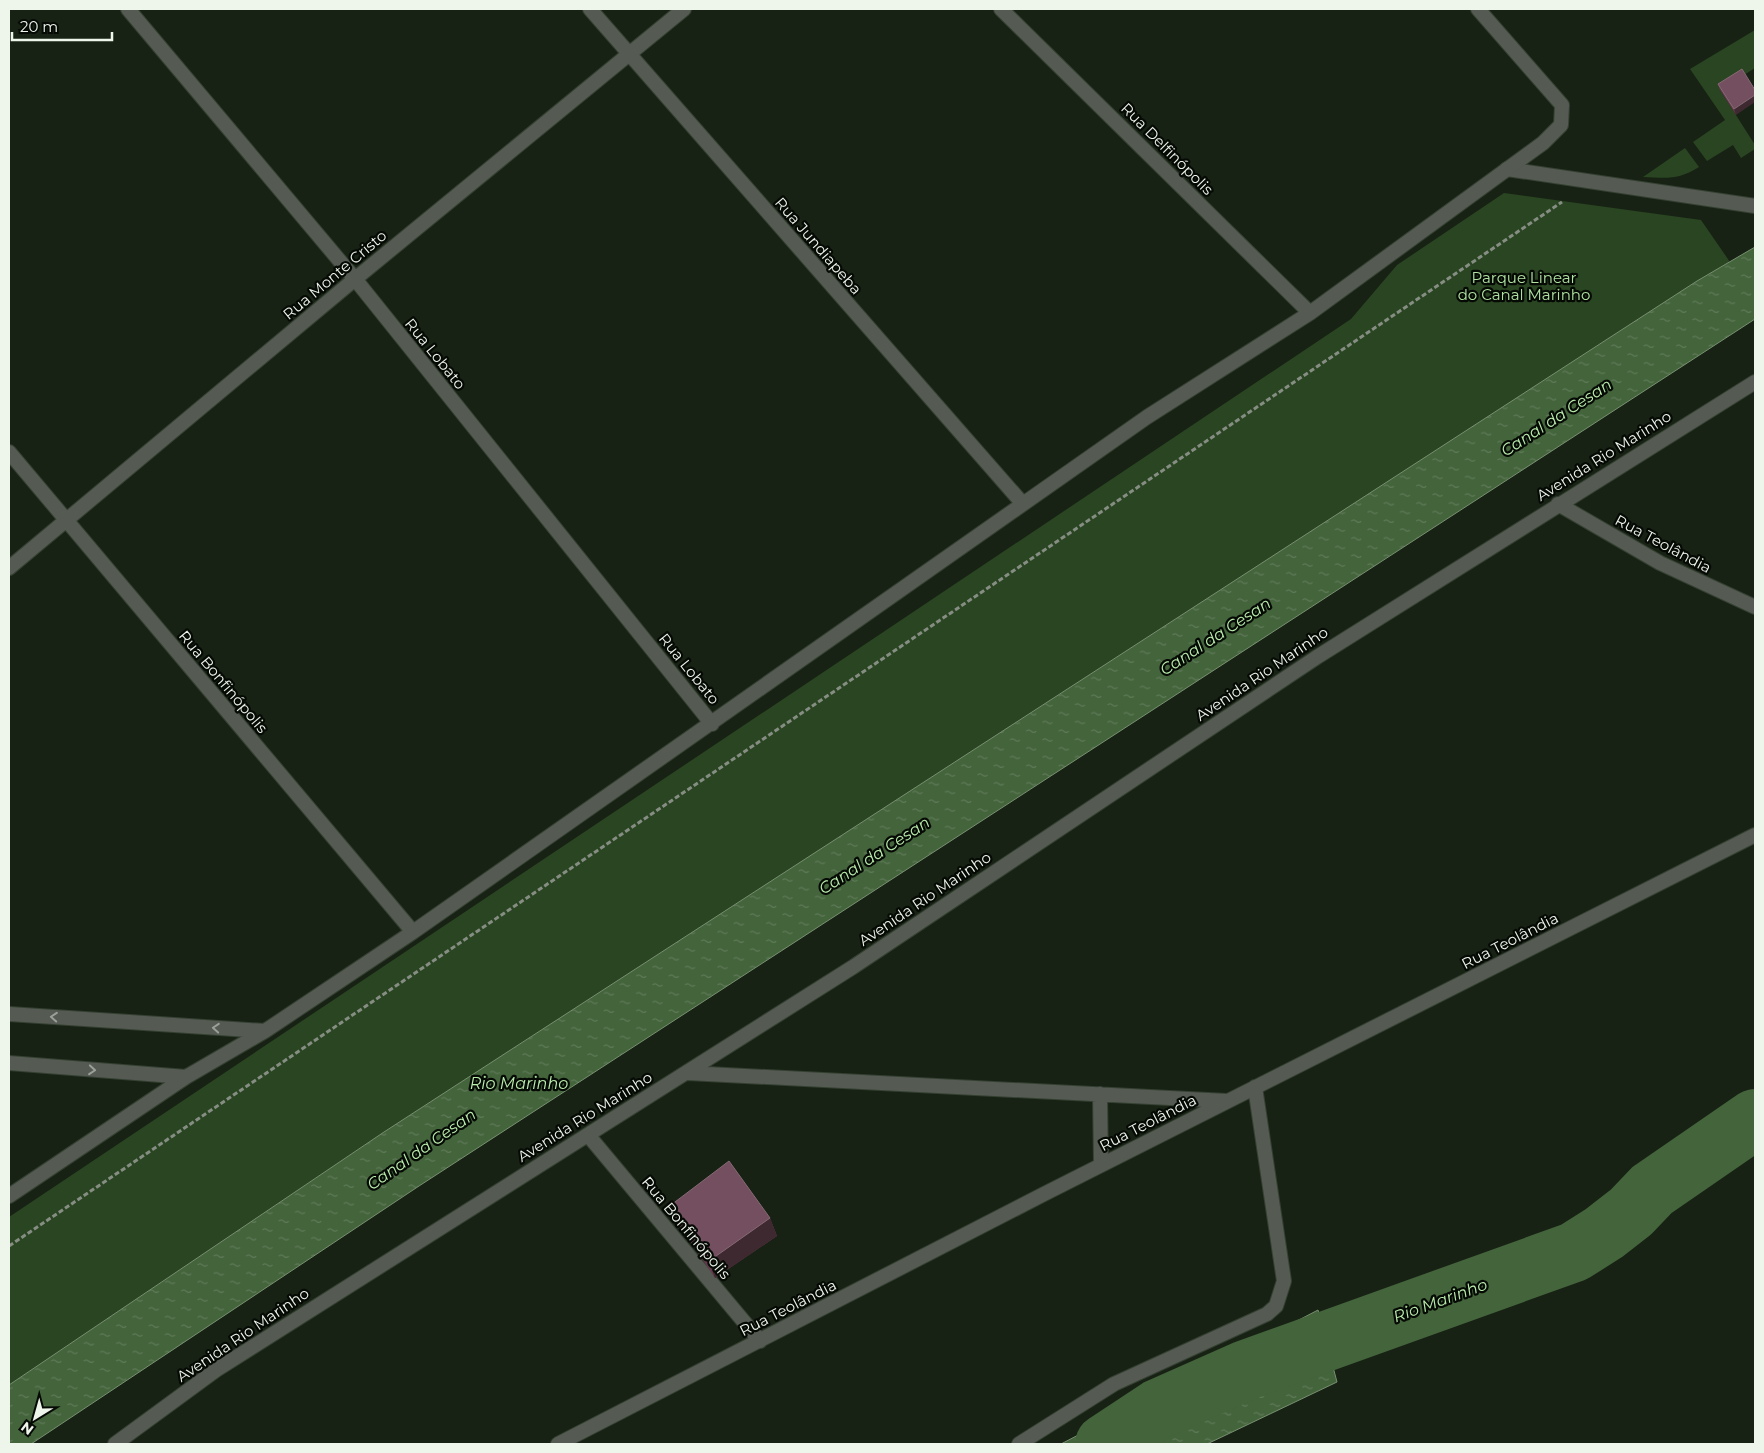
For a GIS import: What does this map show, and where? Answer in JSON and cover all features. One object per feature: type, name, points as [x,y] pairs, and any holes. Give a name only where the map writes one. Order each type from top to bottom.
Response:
[{"type":"street","name":"Rua Lobato","points":[[128,9],[354,279],[712,724]]},
{"type":"street","name":"Rua Jundiapeba","points":[[590,9],[1024,504]]},
{"type":"street","name":"Rua Monte Cristo","points":[[9,568],[354,279],[684,9]]},
{"type":"street","name":"Rua Delfinópolis","points":[[1001,9],[1310,313]]},
{"type":"street","points":[[9,1196],[186,1077],[265,1031],[413,932],[1147,417],[1310,313],[1555,133],[1561,125],[1562,105],[1478,9]]},
{"type":"street","points":[[1507,169],[1755,206]]},
{"type":"street","name":"Avenida Rio Marinho","points":[[114,1444],[216,1370],[853,967],[1318,656],[1755,382]]},
{"type":"street","name":"Rua Bonfinópolis","points":[[9,452],[413,932]]},
{"type":"street","name":"Rua Teolândia","points":[[1558,504],[1660,563],[1755,608]]},
{"type":"street","name":"Rua Teolândia","points":[[558,1444],[1755,834]]},
{"type":"street","points":[[9,1014],[265,1031]]},
{"type":"street","points":[[9,1063],[186,1077]]},
{"type":"street","points":[[688,1073],[1229,1101]]},
{"type":"street","points":[[1019,1444],[1114,1384],[1268,1314],[1276,1306],[1284,1281],[1256,1087]]},
{"type":"street","points":[[1100,1094],[1101,1166]]},
{"type":"street","name":"Rua Bonfinópolis","points":[[588,1135],[760,1341]]},
{"type":"path","points":[[9,1246],[1592,182]]},
{"type":"green space","points":[[1755,30],[1755,68],[1720,90],[1755,145],[1755,149],[1741,158],[1733,145],[1707,161],[1693,142],[1725,120],[1690,69]]},
{"type":"green space","points":[[1685,148],[1699,167],[1679,176],[1643,177]]},
{"type":"green space","name":"Parque Linear do Canal Marinho","points":[[1504,193],[1701,220],[1730,262],[384,1132],[9,1385],[9,1217],[1351,319],[1397,265]]},
{"type":"water","name":"Rio Marinho","points":[[1755,247],[1755,319],[419,1186],[31,1444],[9,1444],[9,1385],[384,1132],[1697,281]]},
{"type":"water","points":[[1318,1310],[1337,1382],[1207,1444],[1061,1444]]},
{"type":"building","points":[[1742,69],[1755,90],[1755,95],[1734,109],[1718,84]]},
{"type":"building","points":[[729,1161],[770,1218],[709,1261],[671,1205]]},
{"type":"waterway","name":"Rio Marinho","points":[[1105,1444],[1158,1409],[1246,1370],[1574,1252],[1604,1233],[1631,1212],[1652,1190],[1755,1119]]},
{"type":"water label","name":"Canal da Cesan","points":[[1556,417]]},
{"type":"water label","name":"Canal da Cesan","points":[[1215,636]]},
{"type":"water label","name":"Canal da Cesan","points":[[874,855]]},
{"type":"water label","name":"Canal da Cesan","points":[[421,1149]]}]
